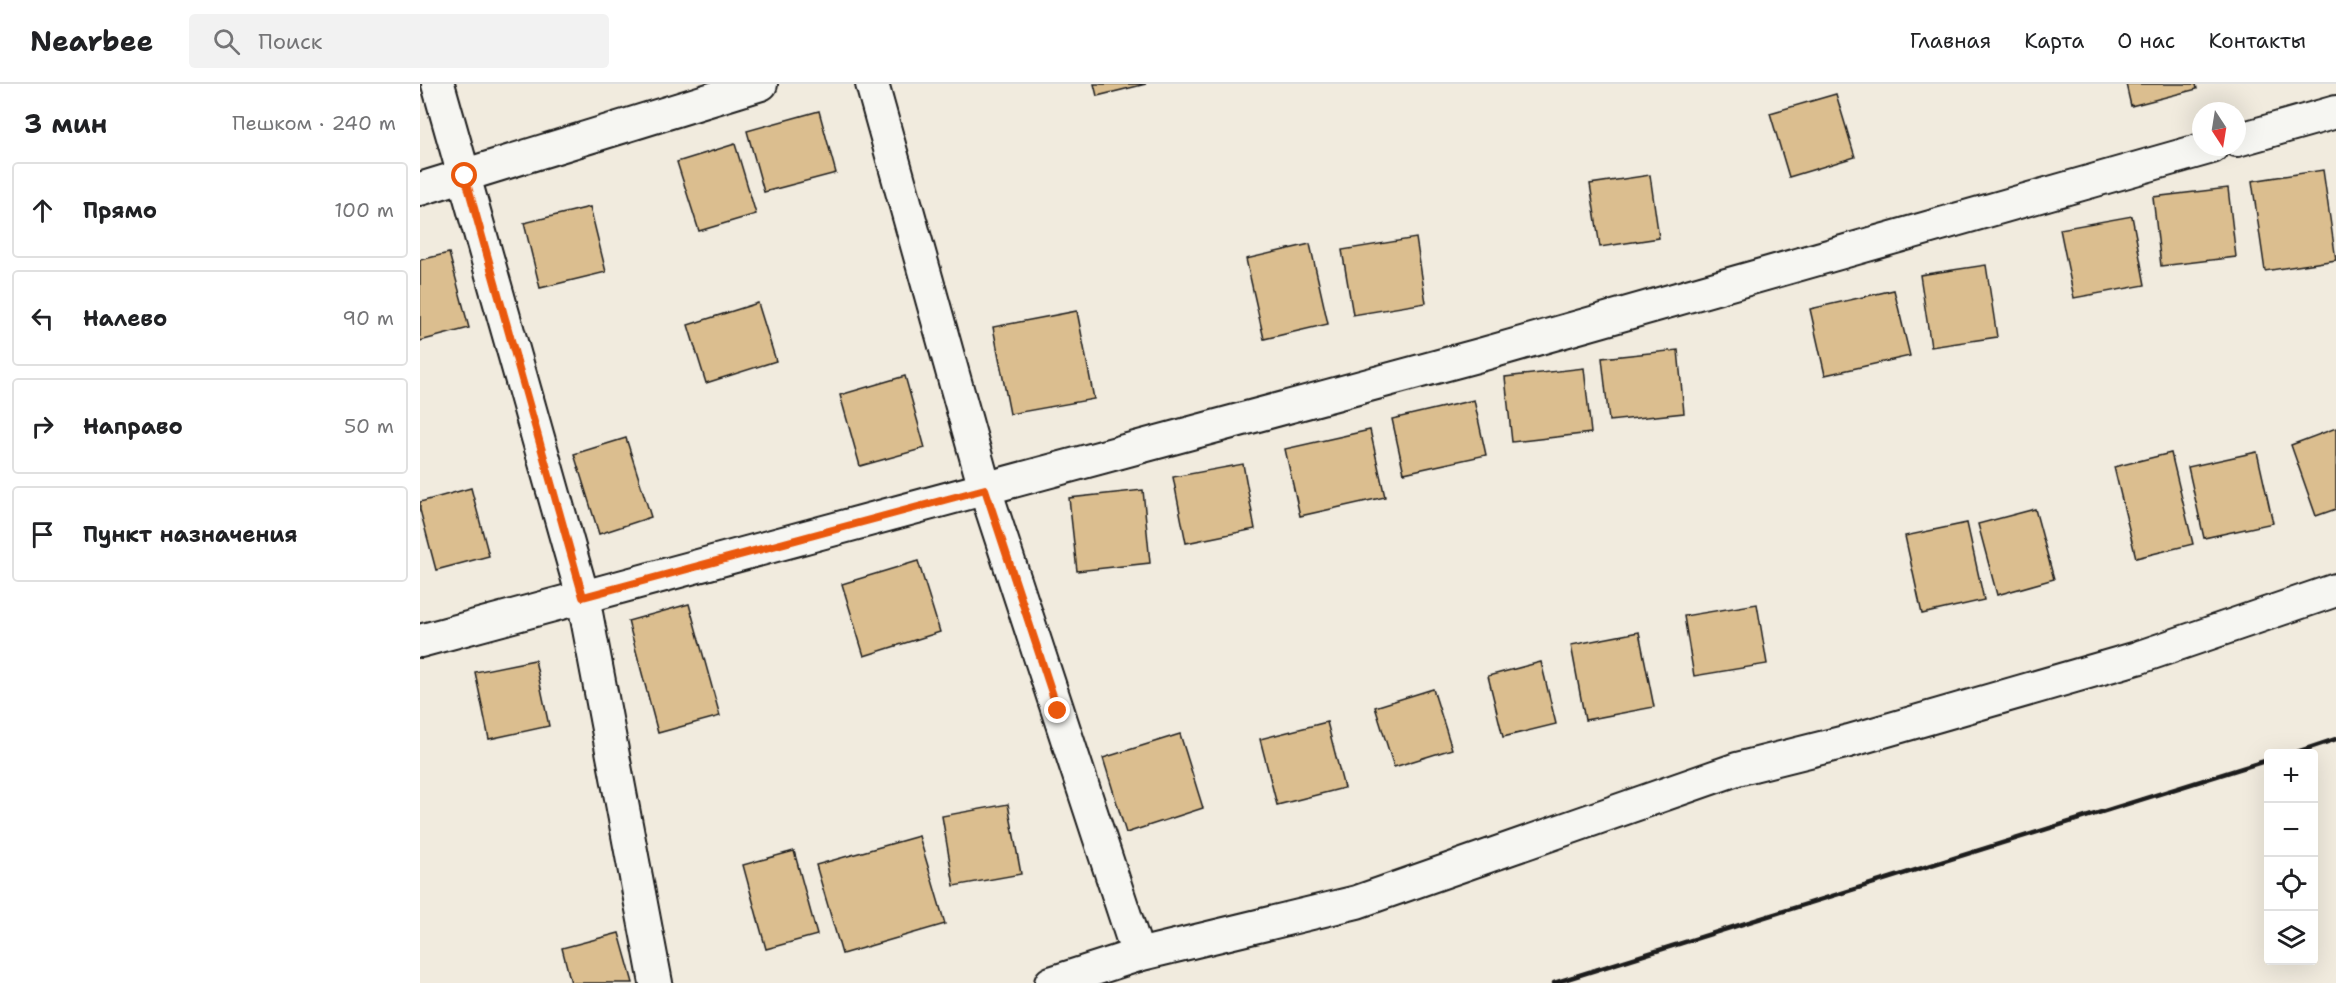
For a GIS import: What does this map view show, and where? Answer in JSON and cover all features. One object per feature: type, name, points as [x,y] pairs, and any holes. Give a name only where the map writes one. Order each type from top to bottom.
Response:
[{"type":"street","points":[[438,84],[583,597],[656,983]]},
{"type":"street","points":[[420,189],[761,84]]},
{"type":"street","points":[[872,84],[985,489],[1138,955]]},
{"type":"street","points":[[2246,137],[2336,112]]},
{"type":"street","points":[[420,641],[1480,356],[2192,153]]},
{"type":"street","points":[[1051,983],[1138,955],[1357,902],[1737,769],[1849,741],[2125,662],[2336,590]]},
{"type":"building","points":[[1094,84],[1146,84],[1097,96]]},
{"type":"building","points":[[2126,84],[2196,84],[2197,89],[2131,106]]},
{"type":"building","points":[[1836,94],[1855,157],[1789,177],[1770,113]]},
{"type":"building","points":[[819,111],[836,173],[764,192],[747,131]]},
{"type":"building","points":[[735,144],[756,214],[699,231],[677,162]]},
{"type":"building","points":[[2323,170],[2336,260],[2265,271],[2252,181]]},
{"type":"building","points":[[1650,175],[1659,238],[1600,247],[1590,184]]},
{"type":"building","points":[[2228,188],[2236,257],[2161,266],[2153,197]]},
{"type":"building","points":[[590,207],[606,272],[540,288],[524,223]]},
{"type":"building","points":[[2132,216],[2145,285],[2074,298],[2060,229]]},
{"type":"building","points":[[1416,238],[1426,303],[1353,315],[1342,250]]},
{"type":"building","points":[[1310,244],[1328,324],[1264,339],[1246,259]]},
{"type":"building","points":[[449,253],[469,328],[420,341],[420,260]]},
{"type":"building","points":[[1986,265],[1997,337],[1931,347],[1920,275]]},
{"type":"building","points":[[1894,290],[1910,356],[1825,375],[1810,309]]},
{"type":"building","points":[[758,303],[776,361],[706,383],[688,325]]},
{"type":"building","points":[[1077,311],[1094,399],[1010,414],[993,327]]},
{"type":"building","points":[[1678,350],[1684,413],[1609,421],[1602,358]]},
{"type":"building","points":[[1584,368],[1591,433],[1512,442],[1505,377]]},
{"type":"building","points":[[905,376],[925,448],[860,466],[840,395]]},
{"type":"building","points":[[1474,400],[1486,455],[1404,473],[1392,419]]},
{"type":"building","points":[[2336,428],[2336,509],[2316,516],[2291,445]]},
{"type":"building","points":[[1370,430],[1385,497],[1300,516],[1285,449]]},
{"type":"building","points":[[626,438],[651,517],[599,534],[574,454]]},
{"type":"building","points":[[2257,452],[2273,523],[2204,538],[2188,467]]},
{"type":"building","points":[[2171,453],[2193,544],[2136,558],[2114,467]]},
{"type":"building","points":[[1243,464],[1255,529],[1186,543],[1173,477]]},
{"type":"building","points":[[471,488],[489,556],[436,570],[420,510],[420,502]]},
{"type":"building","points":[[1143,490],[1150,563],[1077,571],[1069,498]]},
{"type":"building","points":[[2035,509],[2054,579],[1997,595],[1978,524]]},
{"type":"building","points":[[1967,523],[1984,600],[1922,614],[1905,536]]},
{"type":"building","points":[[918,561],[940,632],[864,656],[842,584]]},
{"type":"building","points":[[689,604],[720,716],[658,733],[628,621]]},
{"type":"building","points":[[1757,604],[1767,664],[1694,676],[1684,616]]},
{"type":"building","points":[[1639,632],[1654,707],[1585,720],[1571,645]]},
{"type":"building","points":[[535,660],[549,726],[489,739],[475,672]]},
{"type":"building","points":[[1541,662],[1556,724],[1503,737],[1488,676]]},
{"type":"building","points":[[1433,689],[1452,749],[1394,767],[1375,707]]},
{"type":"building","points":[[1327,722],[1344,788],[1277,805],[1260,739]]},
{"type":"building","points":[[1180,734],[1203,808],[1126,833],[1103,758]]},
{"type":"building","points":[[1008,804],[1021,874],[954,886],[942,816]]},
{"type":"building","points":[[919,836],[945,924],[842,954],[816,865]]},
{"type":"building","points":[[794,851],[817,935],[766,949],[743,865]]},
{"type":"building","points":[[619,933],[633,983],[571,983],[562,948]]},
{"type":"railway","points":[[2306,749],[2336,739]]},
{"type":"railway","points":[[1554,983],[2264,761]]},
{"type":"route","points":[[465,176],[583,597],[985,489],[1058,711]]}]
